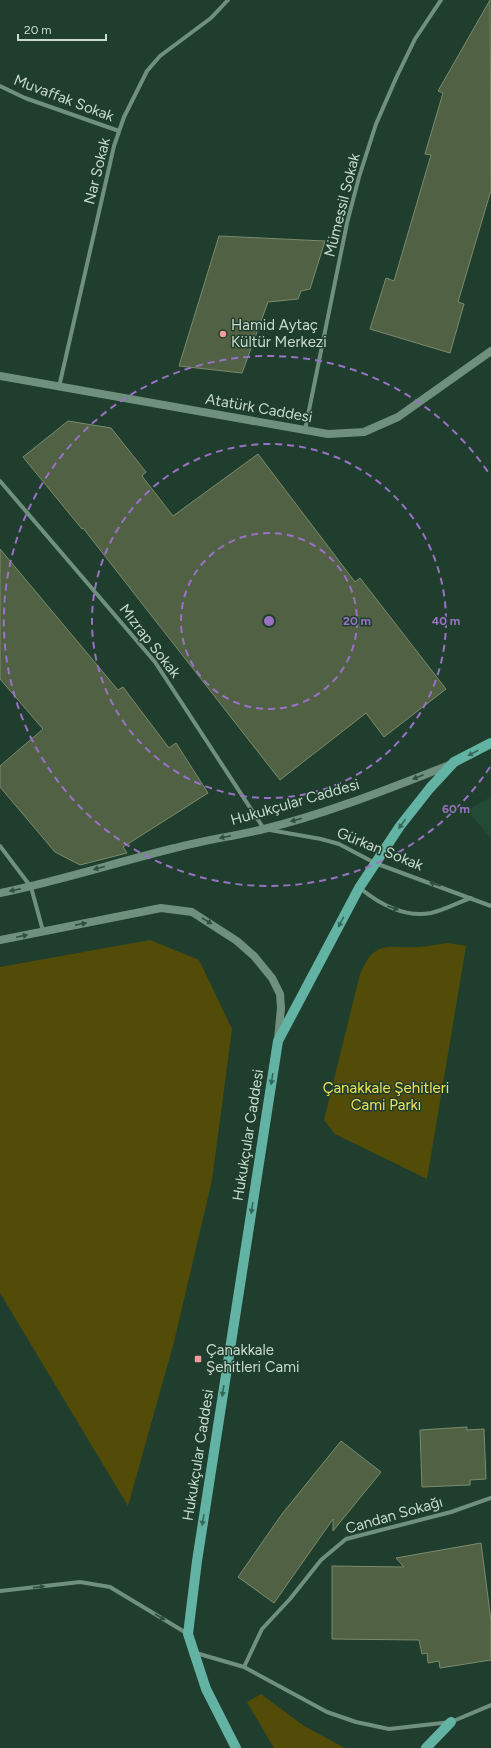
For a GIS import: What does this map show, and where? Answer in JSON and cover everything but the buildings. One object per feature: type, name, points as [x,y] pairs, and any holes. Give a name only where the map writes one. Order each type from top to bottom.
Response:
[{"type":"main road","name":"Hukukçular Caddesi","points":[[236,1748],[206,1689],[188,1634],[197,1561],[278,1040],[359,888],[413,809],[454,762],[491,743]]},
{"type":"main road","points":[[426,1748],[451,1722]]},
{"type":"street","name":"Nar Sokak","points":[[59,387],[114,146],[127,111],[147,71],[160,56],[210,18],[228,0]]},
{"type":"street","name":"Mümessil Sokak","points":[[305,430],[347,223],[359,177],[376,124],[397,76],[415,39],[441,0]]},
{"type":"street","name":"Muvaffak Sokak","points":[[0,86],[25,98],[119,131]]},
{"type":"street","name":"Atatürk Caddesi","points":[[0,376],[328,434],[364,432],[398,417],[491,351]]},
{"type":"street","name":"Mızrap Sokak","points":[[0,481],[155,662],[264,829]]},
{"type":"street","name":"Hukukçular Caddesi","points":[[0,893],[31,887],[176,847],[264,829],[342,807],[454,762]]},
{"type":"street","name":"Gürkan Sokak","points":[[264,829],[321,839],[339,844],[375,863],[491,906]]},
{"type":"street","points":[[0,846],[31,887],[43,931]]},
{"type":"street","points":[[359,888],[374,900],[393,909],[409,912],[430,913],[472,898]]},
{"type":"street","name":"Hukukçular Caddesi","points":[[0,940],[161,908],[192,912],[237,942],[254,956],[272,978],[280,994],[278,1040]]},
{"type":"street","name":"Candan Sokağı","points":[[244,1667],[262,1629],[290,1599],[321,1560],[346,1539],[451,1512],[491,1498]]},
{"type":"street","points":[[0,1591],[80,1582],[110,1587],[188,1634]]},
{"type":"street","points":[[194,1653],[244,1667],[327,1712],[356,1722],[389,1729],[451,1722],[491,1705]]},
{"type":"shaded area","points":[[491,797],[491,839],[467,810]]},
{"type":"green space","points":[[150,940],[199,960],[232,1029],[212,1180],[174,1342],[128,1506],[0,1293],[0,967]]},
{"type":"green space","name":"Çanakkale Şehitleri Cami Parkı","points":[[448,943],[466,946],[427,1179],[335,1134],[324,1120],[360,974],[368,958],[376,951],[385,948],[421,947]]},
{"type":"green space","points":[[261,1694],[304,1726],[345,1748],[274,1748],[247,1702]]},
{"type":"place","name":"Hamid Aytaç Kültür Merkezi","points":[[223,334]]},
{"type":"place","name":"Çanakkale Şehitleri Cami","points":[[198,1359]]}]
